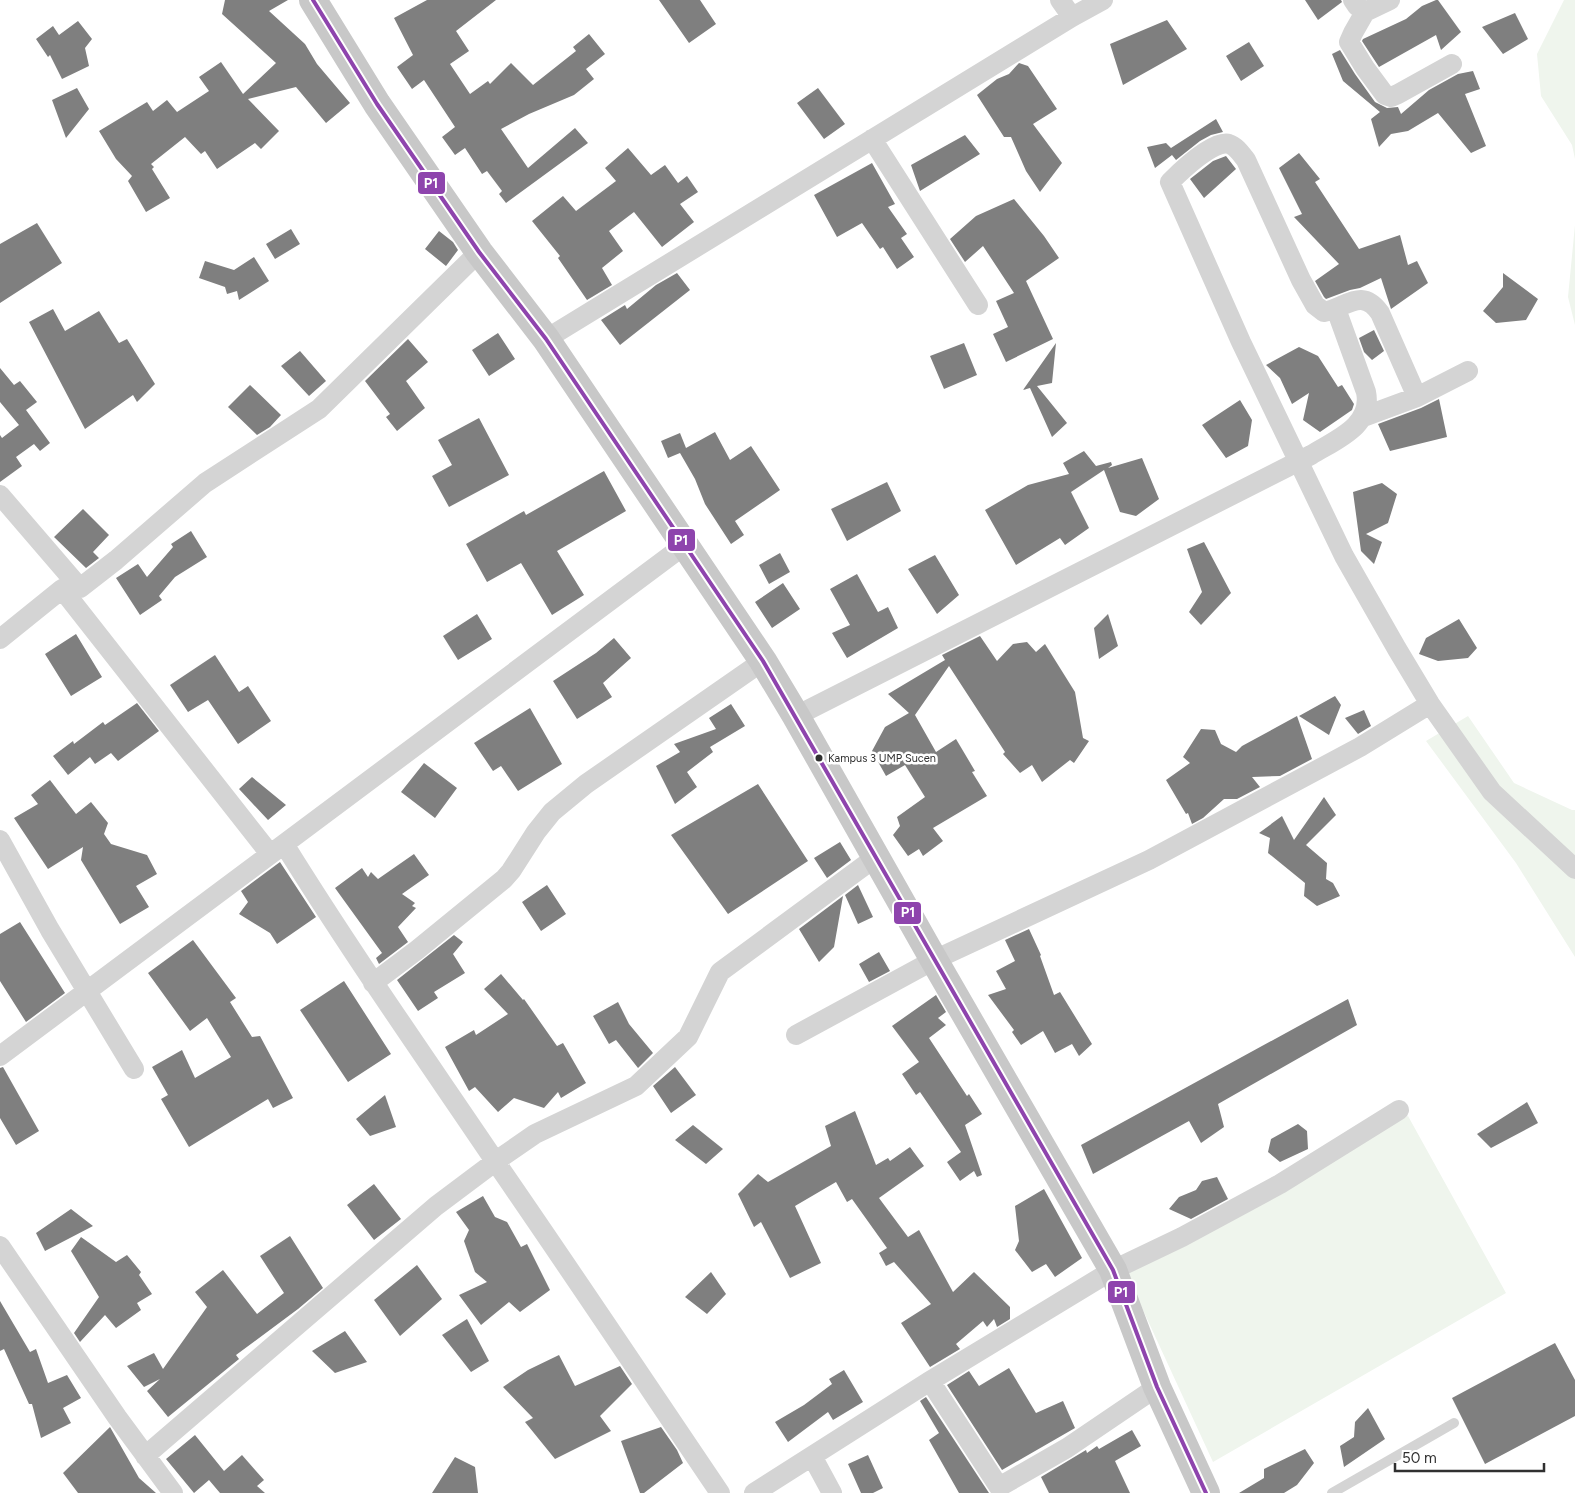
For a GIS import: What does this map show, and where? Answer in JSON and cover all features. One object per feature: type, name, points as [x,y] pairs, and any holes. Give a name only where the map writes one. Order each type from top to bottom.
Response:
[{"type":"main road","points":[[314,0],[377,104],[479,252],[546,339],[686,544],[763,661],[796,716],[1113,1270],[1157,1387],[1206,1493]]},
{"type":"street","points":[[1060,0],[1072,17]]},
{"type":"street","points":[[546,339],[1072,17],[1103,0]]},
{"type":"street","points":[[1390,0],[1359,6],[1349,42],[1365,68],[1386,95],[1391,97],[1398,94],[1452,64]]},
{"type":"street","points":[[872,139],[978,305]]},
{"type":"street","points":[[1418,396],[1380,313],[1374,305],[1367,299],[1356,299],[1336,309],[1324,312],[1315,304],[1300,280],[1246,160],[1238,150],[1230,144],[1221,143],[1186,166],[1170,182],[1241,342],[1344,556],[1430,704],[1492,792],[1575,869]]},
{"type":"street","points":[[0,639],[71,588],[116,560],[205,483],[319,409],[479,252]]},
{"type":"street","points":[[796,716],[1299,460],[1350,431],[1363,417],[1368,402],[1336,309]]},
{"type":"street","points":[[1363,417],[1418,396],[1468,371]]},
{"type":"street","points":[[0,495],[328,916],[720,1493]]},
{"type":"street","points":[[0,1056],[686,544]]},
{"type":"street","points":[[373,983],[417,950],[504,879],[511,872],[536,832],[552,812],[586,784],[763,661]]},
{"type":"street","points":[[796,1035],[934,960],[1149,860],[1360,746],[1430,704]]},
{"type":"street","points":[[0,840],[50,930],[134,1069]]},
{"type":"street","points":[[145,1456],[436,1206],[535,1134],[636,1086],[688,1037],[720,972],[876,857]]},
{"type":"street","points":[[754,1493],[1113,1270],[1182,1238],[1280,1184],[1399,1110]]},
{"type":"street","points":[[0,1246],[117,1417],[173,1493]]},
{"type":"street","points":[[930,1382],[999,1487],[1067,1448],[1157,1387]]},
{"type":"street","points":[[812,1456],[832,1493]]},
{"type":"lane","points":[[1332,1493],[1454,1423]]},
{"type":"shaded area","points":[[1564,0],[1575,0],[1575,159],[1572,145],[1541,96],[1537,54]]},
{"type":"shaded area","points":[[1575,225],[1575,325],[1568,297]]},
{"type":"shaded area","points":[[1468,716],[1514,783],[1575,810],[1575,957],[1516,863],[1426,741]]},
{"type":"shaded area","points":[[1408,1116],[1506,1293],[1213,1462],[1125,1271]]},
{"type":"building","points":[[225,0],[288,0],[269,11],[305,44],[317,64],[350,103],[326,123],[296,87],[248,99],[279,131],[261,149],[255,143],[217,169],[205,151],[201,154],[185,137],[151,164],[154,167],[152,169],[170,198],[146,212],[128,181],[132,176],[116,159],[99,131],[147,102],[153,111],[167,100],[177,112],[209,91],[199,77],[221,62],[243,94],[276,63],[222,14]]},
{"type":"building","points":[[427,0],[496,0],[456,31],[469,51],[450,64],[470,94],[488,81],[490,84],[511,63],[533,85],[576,51],[573,47],[589,34],[605,54],[586,69],[594,79],[574,95],[529,114],[501,129],[528,168],[575,128],[588,143],[506,203],[499,194],[502,191],[487,171],[482,174],[465,148],[455,155],[442,137],[455,127],[424,80],[412,89],[397,67],[413,55],[394,18]]},
{"type":"building","points":[[659,0],[700,0],[716,24],[689,43]]},
{"type":"building","points":[[1305,0],[1341,0],[1342,2],[1318,20]]},
{"type":"building","points":[[1438,0],[1461,32],[1441,50],[1436,35],[1379,67],[1362,41],[1363,39],[1406,19],[1422,6]]},
{"type":"building","points":[[1515,13],[1528,39],[1503,54],[1482,27]]},
{"type":"building","points":[[1167,20],[1187,49],[1123,85],[1110,44]]},
{"type":"building","points":[[78,21],[92,39],[85,48],[89,66],[62,79],[50,55],[48,57],[36,39],[53,26],[59,35]]},
{"type":"building","points":[[1249,42],[1264,66],[1241,81],[1226,56]]},
{"type":"building","points":[[1340,50],[1375,102],[1387,108],[1398,107],[1401,114],[1429,90],[1458,74],[1473,71],[1480,89],[1465,94],[1486,146],[1471,153],[1438,113],[1408,131],[1391,134],[1379,147],[1371,119],[1380,112],[1343,81],[1332,54]]},
{"type":"building","points":[[1019,63],[1028,66],[1057,109],[1033,124],[1062,163],[1040,192],[1026,171],[1011,137],[1004,137],[977,95],[997,79],[1009,74]]},
{"type":"building","points":[[77,88],[89,109],[66,138],[52,100]]},
{"type":"building","points":[[818,88],[845,124],[824,139],[797,103]]},
{"type":"building","points":[[1216,119],[1223,132],[1211,135],[1200,141],[1176,160],[1172,155],[1155,168],[1147,147],[1166,143],[1171,148]]},
{"type":"building","points":[[965,135],[980,154],[920,191],[911,165]]},
{"type":"building","points":[[628,148],[651,175],[665,165],[678,183],[687,176],[698,192],[680,204],[694,222],[662,247],[634,212],[609,231],[623,251],[602,268],[612,285],[587,300],[558,258],[560,256],[532,221],[563,196],[576,211],[616,181],[605,168]]},
{"type":"building","points":[[1299,153],[1320,179],[1315,182],[1359,249],[1400,235],[1408,265],[1417,261],[1428,283],[1391,309],[1381,278],[1360,288],[1326,299],[1324,297],[1315,281],[1339,264],[1294,217],[1302,214],[1279,168]]},
{"type":"building","points":[[1226,156],[1236,169],[1204,198],[1190,179],[1213,161]]},
{"type":"building","points":[[872,163],[895,204],[888,207],[907,234],[901,238],[914,257],[897,269],[883,247],[880,249],[862,223],[837,237],[814,195]]},
{"type":"building","points":[[1014,199],[1059,258],[1026,281],[1053,339],[1006,362],[993,334],[1008,327],[996,301],[1014,293],[983,246],[965,262],[950,239],[976,216]]},
{"type":"building","points":[[37,223],[62,263],[0,303],[0,244]]},
{"type":"building","points":[[291,229],[300,244],[275,259],[266,244]]},
{"type":"building","points":[[439,231],[453,242],[458,250],[446,266],[425,249]]},
{"type":"building","points":[[254,257],[269,281],[239,300],[237,291],[227,294],[225,287],[199,278],[205,261],[234,270]]},
{"type":"building","points":[[677,273],[690,290],[620,345],[601,320],[625,305],[627,309],[656,285]]},
{"type":"building","points":[[1503,273],[1538,299],[1526,320],[1496,323],[1483,311],[1503,287]]},
{"type":"building","points":[[53,309],[65,331],[99,311],[119,343],[127,339],[155,384],[137,402],[133,395],[85,429],[29,322]]},
{"type":"building","points":[[1374,330],[1384,351],[1372,360],[1364,352],[1359,338]]},
{"type":"building","points":[[498,333],[515,359],[489,376],[472,350]]},
{"type":"building","points":[[408,339],[428,362],[406,381],[425,408],[397,431],[386,417],[390,414],[365,381]]},
{"type":"building","points":[[964,343],[977,375],[944,389],[930,356]]},
{"type":"building","points":[[1056,343],[1052,383],[1037,386],[1067,423],[1052,437],[1030,388],[1023,390]]},
{"type":"building","points":[[1299,347],[1318,356],[1338,387],[1342,385],[1354,404],[1352,410],[1320,432],[1303,420],[1309,393],[1292,404],[1280,378],[1266,365]]},
{"type":"building","points":[[300,351],[326,381],[309,396],[281,366]]},
{"type":"building","points":[[0,368],[14,385],[20,381],[37,402],[26,410],[50,443],[40,451],[34,444],[16,457],[22,466],[0,482],[0,435],[2,438],[19,425],[0,402]]},
{"type":"building","points":[[250,385],[281,415],[270,427],[257,435],[228,407]]},
{"type":"building","points":[[1439,399],[1447,437],[1390,451],[1378,424],[1421,408]]},
{"type":"building","points":[[1240,400],[1252,420],[1248,446],[1226,458],[1202,425]]},
{"type":"building","points":[[479,418],[509,475],[449,507],[432,476],[452,465],[438,440]]},
{"type":"building","points":[[715,432],[730,460],[751,446],[780,490],[735,521],[744,535],[731,544],[705,504],[695,479],[680,453],[668,458],[661,441],[680,433],[686,448]]},
{"type":"building","points":[[1084,451],[1096,466],[1111,462],[1112,465],[1108,468],[1142,458],[1159,499],[1136,516],[1120,512],[1104,470],[1071,492],[1089,528],[1065,545],[1060,538],[1016,565],[985,510],[1028,485],[1069,474],[1063,463]]},
{"type":"building","points":[[604,471],[626,511],[557,551],[584,595],[552,615],[521,563],[487,582],[466,544],[524,511],[526,515]]},
{"type":"building","points":[[887,482],[901,511],[847,541],[831,509]]},
{"type":"building","points":[[1382,483],[1397,494],[1388,523],[1366,534],[1382,542],[1374,564],[1361,551],[1353,492]]},
{"type":"building","points":[[83,509],[109,535],[93,552],[99,558],[86,568],[54,537]]},
{"type":"building","points":[[191,531],[207,557],[175,577],[159,596],[162,600],[140,615],[116,578],[138,564],[147,577],[173,547],[171,544]]},
{"type":"building","points":[[1204,542],[1231,593],[1201,625],[1189,612],[1202,592],[1187,549]]},
{"type":"building","points":[[780,553],[790,572],[769,584],[759,565]]},
{"type":"building","points":[[935,555],[959,595],[937,614],[908,569]]},
{"type":"building","points":[[857,574],[878,612],[888,607],[898,628],[847,658],[832,633],[850,625],[830,589]]},
{"type":"building","points":[[783,583],[800,609],[772,628],[755,602]]},
{"type":"building","points":[[477,614],[492,639],[458,660],[443,636]]},
{"type":"building","points":[[1108,614],[1118,646],[1099,659],[1094,628]]},
{"type":"building","points":[[1459,619],[1477,648],[1468,658],[1438,661],[1419,654],[1426,638]]},
{"type":"building","points":[[76,634],[102,677],[71,696],[45,654]]},
{"type":"building","points":[[980,636],[997,661],[1013,644],[1027,642],[1036,652],[1045,644],[1075,692],[1083,738],[1089,741],[1074,763],[1070,760],[1042,782],[1032,765],[1020,773],[1003,754],[1005,752],[949,666],[915,715],[936,752],[956,739],[975,771],[972,772],[987,796],[933,828],[943,841],[923,856],[919,849],[908,856],[893,835],[900,826],[897,817],[925,797],[905,765],[886,776],[872,751],[885,727],[909,713],[888,694],[945,660],[942,655]]},
{"type":"building","points":[[614,638],[631,658],[603,683],[612,697],[577,719],[553,681],[596,653]]},
{"type":"building","points":[[215,655],[239,692],[248,686],[271,721],[238,744],[208,700],[188,712],[170,685]]},
{"type":"building","points":[[1335,696],[1341,705],[1329,735],[1299,716]]},
{"type":"building","points":[[137,703],[159,731],[118,761],[111,753],[95,764],[90,757],[68,775],[53,756],[73,741],[74,744],[103,722],[105,725]]},
{"type":"building","points":[[731,704],[745,726],[710,747],[713,752],[687,772],[697,787],[675,804],[656,766],[680,752],[674,744],[716,729],[709,718]]},
{"type":"building","points":[[530,708],[562,764],[518,791],[501,766],[493,771],[474,743]]},
{"type":"building","points":[[1364,710],[1371,726],[1358,734],[1345,718]]},
{"type":"building","points":[[1297,716],[1312,759],[1280,776],[1252,777],[1260,787],[1237,799],[1224,799],[1203,818],[1192,824],[1188,813],[1186,814],[1166,780],[1190,763],[1183,757],[1201,729],[1215,730],[1221,744],[1236,752],[1242,746]]},
{"type":"building","points":[[424,763],[457,788],[435,818],[401,792]]},
{"type":"building","points":[[252,777],[286,805],[268,820],[239,789]]},
{"type":"building","points":[[50,780],[76,814],[91,802],[108,823],[104,834],[111,844],[147,855],[157,874],[136,886],[149,907],[120,924],[81,860],[83,847],[48,869],[14,818],[38,804],[31,795]]},
{"type":"building","points":[[758,784],[808,861],[728,914],[671,835]]},
{"type":"building","points":[[1324,797],[1336,815],[1306,845],[1327,863],[1326,879],[1333,883],[1340,896],[1317,906],[1304,896],[1305,883],[1268,853],[1270,838],[1259,833],[1282,816],[1294,840]]},
{"type":"building","points":[[840,842],[851,860],[827,878],[814,858]]},
{"type":"building","points":[[414,854],[429,875],[402,894],[415,903],[412,906],[416,908],[398,927],[408,942],[379,964],[376,958],[382,953],[335,888],[362,868],[368,877],[371,872],[378,879]]},
{"type":"building","points":[[280,862],[316,917],[277,944],[270,933],[239,914],[248,902],[241,891]]},
{"type":"building","points":[[547,885],[566,914],[541,931],[522,902]]},
{"type":"building","points":[[858,885],[873,917],[858,924],[845,895]]},
{"type":"building","points":[[843,896],[834,947],[819,962],[799,929]]},
{"type":"building","points":[[20,922],[65,993],[26,1022],[0,981],[0,934]]},
{"type":"building","points":[[1029,929],[1041,955],[1054,995],[1060,992],[1092,1044],[1079,1056],[1072,1044],[1055,1053],[1043,1031],[1021,1045],[1012,1032],[1014,1030],[988,995],[1006,989],[996,971],[1015,961],[1005,940]]},
{"type":"building","points":[[454,935],[463,942],[453,954],[465,973],[434,992],[438,998],[418,1011],[397,980]]},
{"type":"building","points":[[193,940],[236,998],[230,1002],[252,1037],[260,1036],[293,1098],[273,1108],[268,1099],[189,1147],[161,1099],[168,1095],[152,1067],[182,1050],[195,1078],[231,1057],[207,1018],[190,1031],[148,973]]},
{"type":"building","points":[[879,952],[890,971],[869,982],[859,964]]},
{"type":"building","points":[[501,974],[524,999],[557,1046],[563,1043],[586,1083],[561,1098],[558,1092],[544,1108],[514,1098],[498,1112],[475,1087],[469,1091],[445,1047],[474,1030],[476,1035],[508,1014],[484,989]]},
{"type":"building","points":[[344,981],[391,1054],[348,1082],[300,1010]]},
{"type":"building","points":[[936,995],[946,1012],[938,1018],[946,1025],[929,1038],[967,1096],[969,1094],[982,1114],[965,1125],[982,1175],[977,1177],[974,1171],[960,1181],[947,1162],[961,1152],[920,1092],[916,1095],[902,1074],[919,1062],[892,1026]]},
{"type":"building","points":[[1348,999],[1357,1025],[1218,1104],[1224,1127],[1201,1143],[1189,1121],[1093,1174],[1081,1145]]},
{"type":"building","points":[[618,1002],[629,1024],[653,1053],[638,1068],[616,1040],[609,1044],[593,1016]]},
{"type":"building","points":[[3,1067],[39,1131],[16,1145],[0,1118],[0,1068]]},
{"type":"building","points":[[675,1067],[696,1095],[671,1113],[653,1086]]},
{"type":"building","points":[[385,1095],[396,1127],[370,1136],[356,1119]]},
{"type":"building","points":[[1527,1102],[1538,1123],[1491,1148],[1477,1134]]},
{"type":"building","points":[[855,1111],[876,1165],[888,1158],[890,1161],[910,1147],[924,1166],[879,1198],[908,1237],[919,1230],[953,1292],[974,1272],[1010,1307],[1010,1319],[997,1327],[994,1319],[987,1327],[983,1321],[956,1344],[960,1349],[930,1367],[901,1323],[931,1304],[894,1262],[886,1266],[879,1253],[887,1248],[852,1199],[847,1202],[836,1182],[795,1206],[821,1263],[790,1278],[761,1222],[754,1227],[738,1194],[758,1174],[768,1182],[831,1146],[825,1126]]},
{"type":"building","points":[[1298,1124],[1307,1131],[1308,1149],[1280,1162],[1268,1152],[1271,1139]]},
{"type":"building","points":[[693,1125],[723,1149],[706,1164],[675,1140]]},
{"type":"building","points":[[1217,1177],[1228,1199],[1191,1219],[1169,1209],[1179,1197],[1196,1190],[1202,1181]]},
{"type":"building","points":[[374,1184],[401,1219],[374,1240],[347,1205]]},
{"type":"building","points":[[1044,1189],[1082,1258],[1055,1277],[1046,1264],[1032,1272],[1015,1250],[1019,1241],[1015,1206]]},
{"type":"building","points":[[483,1196],[495,1217],[507,1222],[521,1247],[527,1244],[550,1290],[520,1312],[509,1302],[481,1325],[459,1295],[487,1282],[475,1272],[464,1241],[469,1230],[456,1212]]},
{"type":"building","points":[[71,1209],[93,1226],[45,1251],[36,1233]]},
{"type":"building","points":[[290,1236],[323,1288],[236,1355],[239,1359],[168,1417],[147,1391],[160,1379],[144,1387],[127,1366],[154,1353],[163,1369],[207,1307],[195,1292],[223,1270],[257,1314],[284,1293],[260,1256]]},
{"type":"building","points":[[81,1237],[116,1262],[127,1255],[141,1272],[139,1275],[152,1294],[137,1303],[141,1310],[116,1328],[105,1315],[80,1342],[74,1333],[99,1297],[71,1251]]},
{"type":"building","points":[[417,1265],[442,1299],[400,1336],[374,1300]]},
{"type":"building","points":[[711,1272],[726,1294],[707,1314],[685,1297]]},
{"type":"building","points":[[0,1301],[30,1352],[36,1349],[48,1383],[67,1375],[81,1398],[63,1408],[71,1423],[41,1438],[32,1404],[29,1404],[4,1349],[0,1351]]},
{"type":"building","points":[[467,1319],[489,1361],[471,1372],[442,1335]]},
{"type":"building","points":[[345,1331],[367,1362],[335,1373],[312,1351]]},
{"type":"building","points":[[1555,1343],[1575,1380],[1575,1416],[1485,1464],[1452,1398]]},
{"type":"building","points":[[559,1355],[575,1386],[620,1366],[632,1384],[600,1416],[611,1431],[555,1459],[525,1422],[533,1418],[503,1387],[528,1370]]},
{"type":"building","points":[[1009,1368],[1036,1413],[1063,1401],[1075,1428],[1002,1470],[947,1385],[969,1371],[979,1386]]},
{"type":"building","points":[[844,1370],[863,1402],[833,1420],[828,1412],[788,1442],[775,1422],[804,1405],[832,1384],[829,1379]]},
{"type":"building","points":[[926,1397],[989,1493],[959,1493],[929,1440],[939,1433],[920,1401]]},
{"type":"building","points":[[1368,1408],[1385,1439],[1344,1467],[1340,1446],[1354,1437],[1355,1422]]},
{"type":"building","points":[[110,1427],[139,1478],[156,1493],[78,1493],[63,1473]]},
{"type":"building","points":[[661,1427],[677,1450],[683,1463],[644,1493],[640,1493],[621,1441]]},
{"type":"building","points":[[1132,1430],[1141,1446],[1115,1461],[1130,1493],[1049,1493],[1041,1477],[1086,1450],[1087,1453],[1097,1446],[1099,1449]]},
{"type":"building","points":[[195,1435],[224,1471],[242,1455],[264,1480],[257,1486],[265,1493],[220,1493],[209,1480],[194,1493],[166,1459]]},
{"type":"building","points":[[1305,1449],[1314,1463],[1297,1485],[1284,1493],[1239,1493],[1264,1478],[1264,1469]]},
{"type":"building","points":[[868,1455],[883,1488],[873,1493],[861,1493],[848,1464]]},
{"type":"building","points":[[455,1457],[475,1467],[478,1493],[432,1493]]},
{"type":"transit line","name":"P1","points":[[313,0],[377,104],[479,252],[546,339],[763,661],[1113,1270],[1157,1387],[1206,1493]]},
{"type":"place","name":"Kampus 3 UMP Sucen","points":[[819,758]]}]
